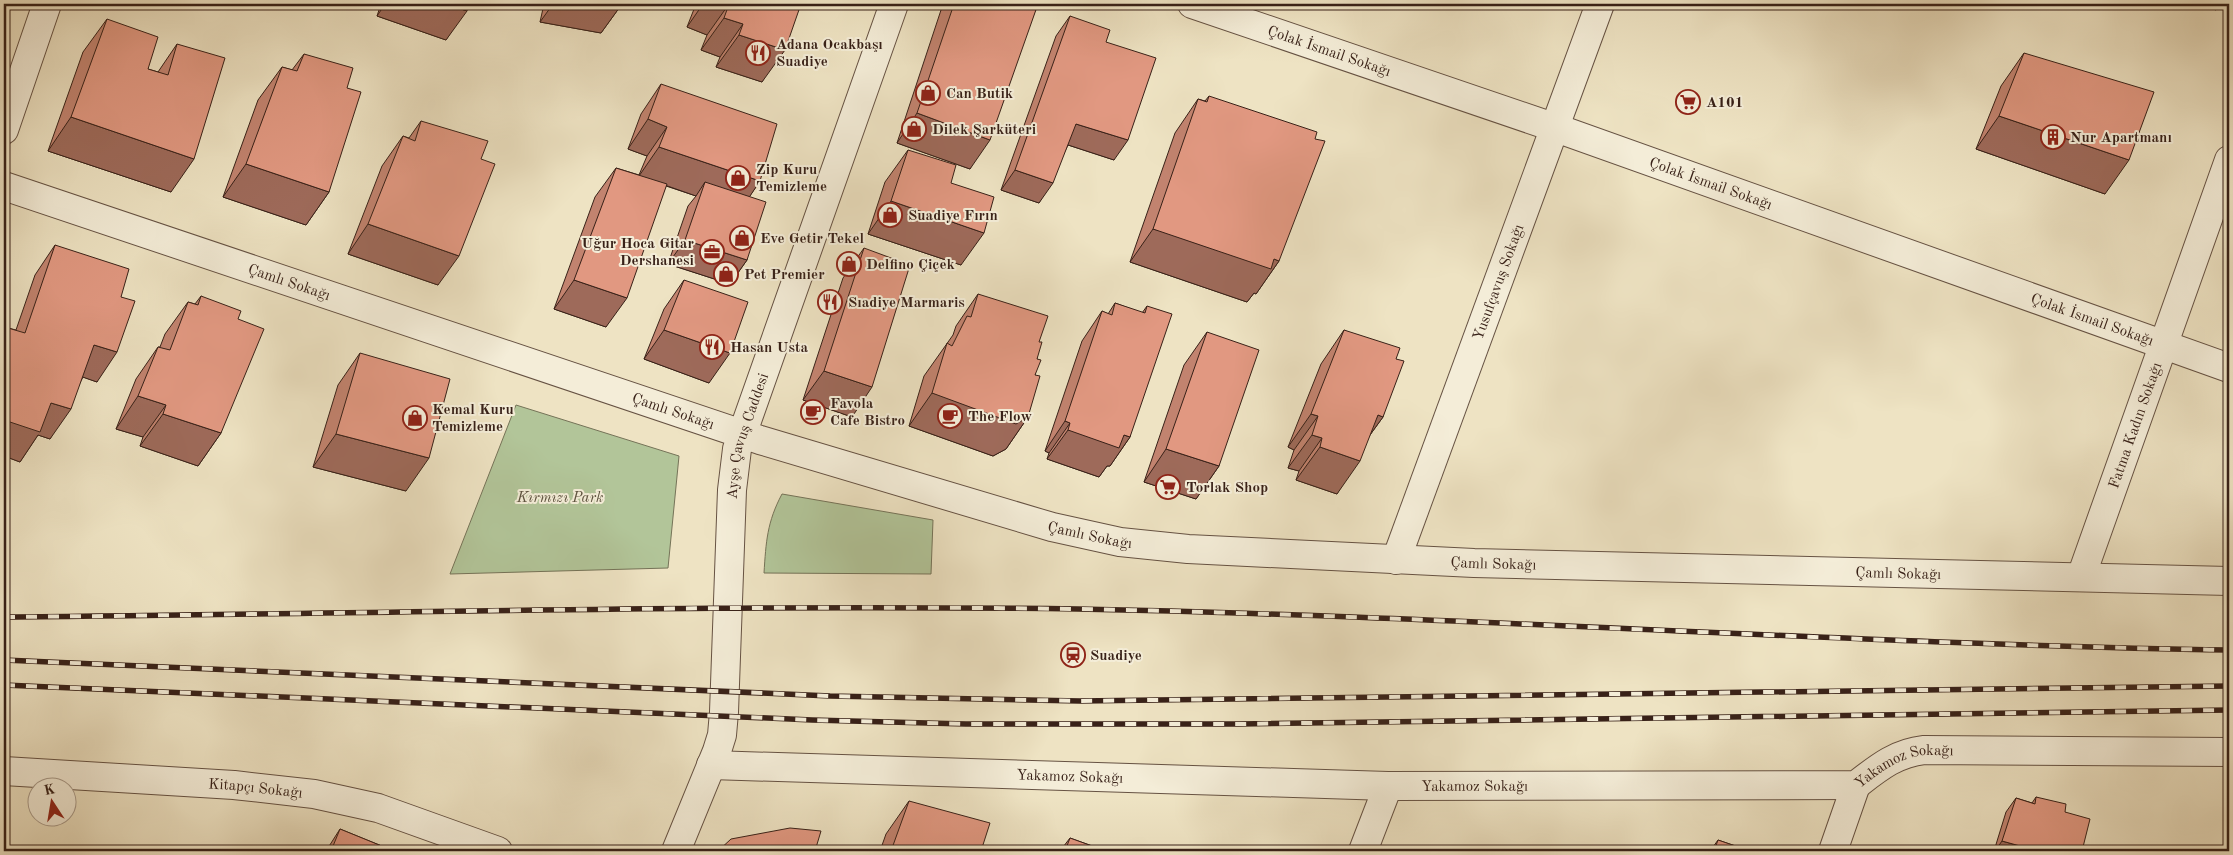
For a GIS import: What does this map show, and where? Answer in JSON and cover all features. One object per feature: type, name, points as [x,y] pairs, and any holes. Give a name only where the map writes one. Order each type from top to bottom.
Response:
[{"type":"street","points":[[4,130],[47,4]]},
{"type":"street","name":"Ayşe Çavuş Caddesi","points":[[676,851],[722,735],[732,490],[735,458],[741,434],[894,4]]},
{"type":"street","name":"Çolak İsmail Sokağı","points":[[1192,4],[1556,128],[2229,368]]},
{"type":"street","name":"Yusufçavuş Sokağı","points":[[1396,560],[1600,4]]},
{"type":"street","name":"Fatma Kadın Sokağı","points":[[2081,577],[2229,160]]},
{"type":"street","name":"Çamlı Sokağı","points":[[4,186],[741,434],[1052,527],[1120,542],[1188,549],[1396,560],[2229,580]]},
{"type":"street","name":"Yakamoz Sokağı","points":[[711,765],[1388,786],[1856,785],[1892,759],[1924,750],[2229,752]]},
{"type":"street","name":"Kitapçı Sokağı","points":[[4,771],[234,785],[314,794],[378,808],[498,851]]},
{"type":"street","points":[[1833,851],[1856,785]]},
{"type":"street","points":[[1363,851],[1388,786]]},
{"type":"green space","name":"Kırmızı Park","points":[[516,405],[679,456],[668,568],[450,574]]},
{"type":"green space","points":[[782,494],[933,520],[931,574],[764,573],[768,532],[773,514]]},
{"type":"building","points":[[446,4],[469,4],[467,11]]},
{"type":"building","points":[[729,4],[801,4],[785,50],[739,35],[743,24],[724,18]]},
{"type":"building","points":[[954,4],[1038,4],[990,140],[917,113]]},
{"type":"building","points":[[1070,16],[1110,30],[1106,42],[1156,58],[1128,140],[1076,124],[1053,183],[1015,170]]},
{"type":"building","points":[[107,19],[158,37],[148,69],[168,75],[177,44],[225,58],[194,159],[71,117]]},
{"type":"building","points":[[2024,53],[2154,92],[2129,160],[1999,116]]},
{"type":"building","points":[[304,54],[353,68],[347,88],[361,92],[329,192],[246,164],[282,67],[297,71]]},
{"type":"building","points":[[661,84],[777,124],[760,181],[659,147],[667,127],[648,119]]},
{"type":"building","points":[[1209,96],[1317,132],[1315,139],[1325,141],[1279,261],[1274,259],[1271,269],[1153,229],[1198,99],[1207,102]]},
{"type":"building","points":[[421,121],[488,141],[481,159],[495,164],[459,256],[368,224],[403,136],[415,141]]},
{"type":"building","points":[[908,150],[956,165],[951,183],[994,197],[984,233],[891,201]]},
{"type":"building","points":[[616,168],[667,184],[627,298],[574,280]]},
{"type":"building","points":[[705,182],[766,202],[747,260],[685,240]]},
{"type":"building","points":[[55,245],[129,269],[121,297],[135,301],[117,352],[94,345],[71,409],[51,403],[40,432],[4,420],[4,340],[8,328],[25,333]]},
{"type":"building","points":[[864,248],[910,265],[872,387],[824,371]]},
{"type":"building","points":[[684,280],[748,302],[730,353],[664,330]]},
{"type":"building","points":[[978,294],[1048,316],[1039,342],[1042,342],[1037,359],[1041,360],[1035,375],[1040,376],[1028,417],[1016,424],[932,393],[947,343],[952,346],[967,316],[971,317]]},
{"type":"building","points":[[201,296],[241,311],[238,319],[264,329],[221,433],[163,414],[166,405],[138,396],[158,347],[170,350],[188,302],[198,305]]},
{"type":"building","points":[[1115,303],[1145,313],[1147,306],[1172,314],[1130,437],[1124,435],[1119,448],[1068,430],[1070,423],[1065,421],[1102,311],[1112,315]]},
{"type":"building","points":[[1344,330],[1400,348],[1396,359],[1404,361],[1383,417],[1378,415],[1360,461],[1320,447],[1322,438],[1312,435],[1318,416],[1311,414]]},
{"type":"building","points":[[1207,332],[1259,350],[1219,466],[1166,449]]},
{"type":"building","points":[[360,353],[450,379],[429,458],[336,434]]},
{"type":"building","points":[[2036,797],[2066,804],[2065,812],[2090,819],[2082,851],[2038,851],[2002,841],[2016,798],[2035,804]]},
{"type":"building","points":[[909,801],[990,823],[981,851],[891,851]]},
{"type":"building","points":[[790,828],[821,831],[815,851],[718,851],[731,839]]},
{"type":"building","points":[[340,829],[394,851],[331,851]]},
{"type":"building","points":[[1070,838],[1106,851],[1065,851]]},
{"type":"building","points":[[1718,840],[1750,851],[1714,851]]},
{"type":"railway","points":[[4,617],[809,608],[1078,609],[1366,618],[1941,642],[2229,650]]},
{"type":"railway","points":[[4,660],[830,696],[1080,701],[2229,686]]},
{"type":"railway","points":[[4,685],[812,720],[966,724],[1239,724],[2229,710]]},
{"type":"place","name":"Adana Ocakbaşı Suadiye","points":[[758,53]]},
{"type":"place","name":"Can Butik","points":[[928,93]]},
{"type":"place","name":"A101","points":[[1688,102]]},
{"type":"place","name":"Dilek Şarküteri","points":[[914,129]]},
{"type":"place","name":"Nur Apartmanı","points":[[2053,137]]},
{"type":"place","name":"Zip Kuru Temizleme","points":[[738,178]]},
{"type":"place","name":"Suadiye Fırın","points":[[890,215]]},
{"type":"place","name":"Eve Getir Tekel","points":[[742,238]]},
{"type":"place","name":"Uğur Hoca Gitar Dershanesi","points":[[712,252]]},
{"type":"place","name":"Delfino Çiçek","points":[[849,264]]},
{"type":"place","name":"Pet Premier","points":[[726,274]]},
{"type":"place","name":"Sıadiye Marmaris","points":[[830,302]]},
{"type":"place","name":"Hasan Usta","points":[[712,347]]},
{"type":"place","name":"Favola Cafe Bistro","points":[[813,412]]},
{"type":"place","name":"The Flow","points":[[950,416]]},
{"type":"place","name":"Kemal Kuru Temizleme","points":[[415,418]]},
{"type":"place","name":"Torlak Shop","points":[[1168,487]]},
{"type":"place","name":"Suadiye","points":[[1073,655]]}]
